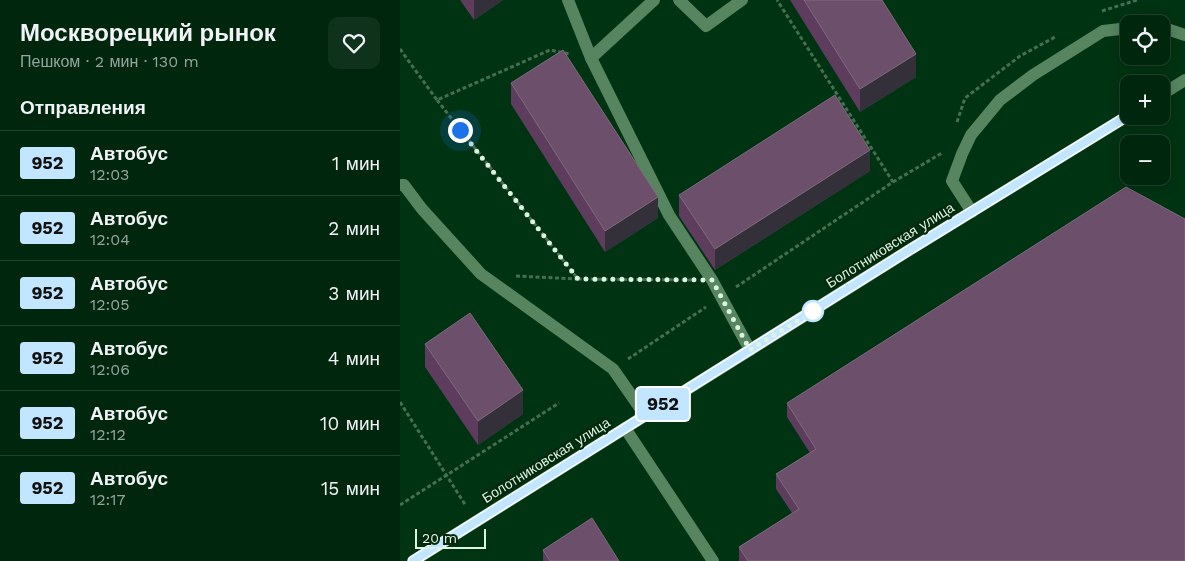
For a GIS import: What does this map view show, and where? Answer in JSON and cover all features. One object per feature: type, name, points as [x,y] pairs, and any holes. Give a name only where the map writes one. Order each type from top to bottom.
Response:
[{"type":"street","points":[[568,0],[592,58],[669,215],[712,280],[750,350]]},
{"type":"street","points":[[592,58],[654,0]]},
{"type":"street","points":[[679,0],[706,26],[742,0]]},
{"type":"street","points":[[972,212],[952,181],[962,154],[972,135],[1000,100],[1033,75],[1103,31],[1120,29]]},
{"type":"street","points":[[1170,30],[1185,35]]},
{"type":"street","points":[[1170,89],[1185,80]]},
{"type":"street","name":"Болотниковская улица","points":[[413,561],[1120,121]]},
{"type":"street","points":[[401,183],[481,274],[613,369],[645,415]]},
{"type":"street","points":[[625,428],[713,561]]},
{"type":"path","points":[[613,369],[893,182],[777,0]]},
{"type":"path","points":[[400,49],[437,100],[578,279]]},
{"type":"path","points":[[437,100],[550,50],[592,58]]},
{"type":"path","points":[[481,274],[578,279],[745,280]]},
{"type":"path","points":[[400,402],[476,522]]},
{"type":"path","points":[[400,505],[559,403]]},
{"type":"building","points":[[804,0],[882,0],[916,54],[860,89]]},
{"type":"building","points":[[563,50],[658,197],[605,231],[511,83]]},
{"type":"building","points":[[835,95],[870,150],[715,249],[679,195]]},
{"type":"building","points":[[1126,187],[1185,219],[1185,561],[748,561],[739,547],[799,509],[776,474],[816,449],[787,403]]},
{"type":"building","points":[[470,313],[523,390],[478,421],[425,344]]},
{"type":"building","points":[[592,518],[619,561],[550,561],[543,550]]},
{"type":"bus line","name":"952","points":[[413,561],[911,249],[1120,121]]},
{"type":"route","points":[[460,130],[578,279],[712,280],[750,350],[813,311]]}]
